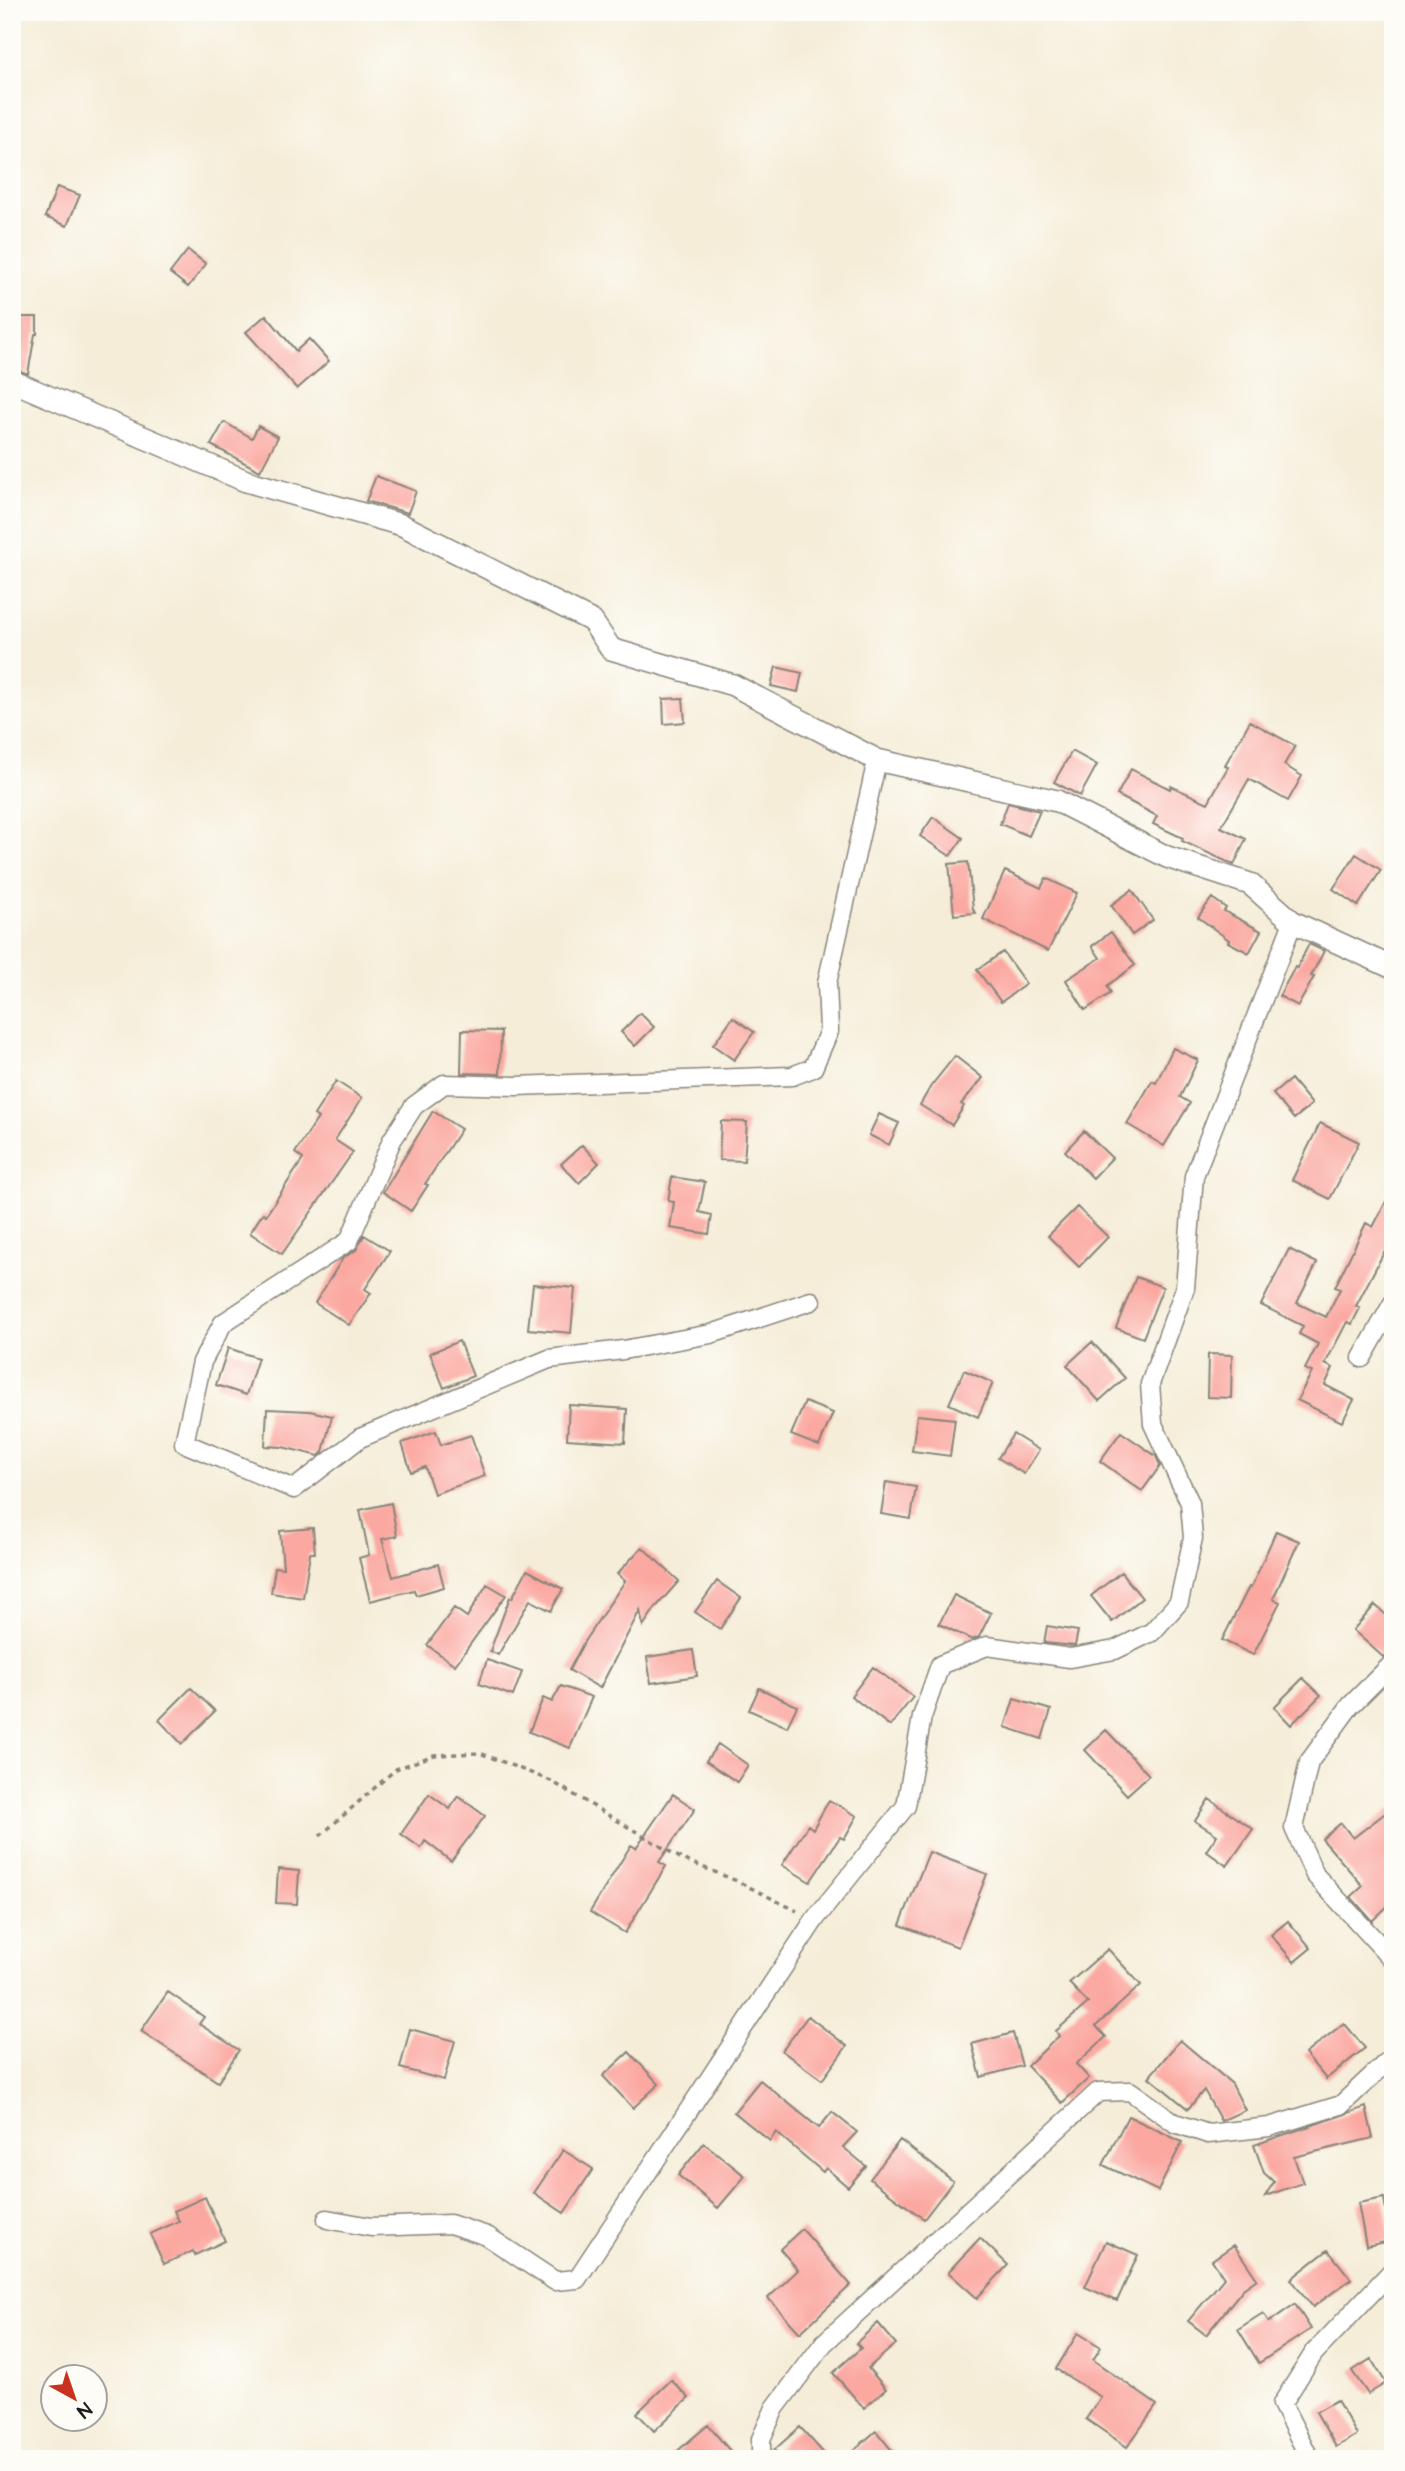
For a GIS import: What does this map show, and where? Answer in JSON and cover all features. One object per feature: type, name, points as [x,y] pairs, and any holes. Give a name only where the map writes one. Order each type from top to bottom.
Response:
[{"type":"street","points":[[12,381],[246,481],[402,525],[592,621],[611,649],[733,685],[877,760],[1057,801],[1167,857],[1250,884],[1293,922],[1393,968]]},
{"type":"street","points":[[811,1301],[711,1334],[623,1350],[549,1359],[360,1438],[294,1489],[184,1443],[202,1362],[223,1323],[349,1241],[392,1140],[414,1106],[444,1083],[516,1086],[792,1076],[813,1068],[829,1031],[827,983],[877,760]]},
{"type":"street","points":[[327,2219],[370,2227],[450,2224],[487,2236],[555,2281],[577,2279],[815,1919],[906,1806],[922,1717],[940,1665],[987,1646],[1070,1658],[1115,1650],[1152,1632],[1179,1601],[1194,1538],[1190,1503],[1153,1424],[1150,1384],[1185,1288],[1194,1176],[1293,922]]},
{"type":"street","points":[[1362,1358],[1393,1303]]},
{"type":"street","points":[[1393,1663],[1350,1706],[1309,1762],[1294,1828],[1315,1875],[1393,1960]]},
{"type":"street","points":[[761,2459],[761,2439],[775,2407],[824,2343],[1098,2092],[1129,2091],[1175,2123],[1208,2134],[1269,2127],[1341,2105],[1392,2058]]},
{"type":"street","points":[[1310,2459],[1282,2404],[1314,2353],[1393,2270]]},
{"type":"path","points":[[320,1836],[396,1769],[434,1755],[480,1753],[551,1781],[682,1859],[737,1881],[815,1919]]},
{"type":"building","points":[[57,187],[80,195],[67,226],[45,217]]},
{"type":"building","points":[[188,250],[206,264],[188,287],[170,273]]},
{"type":"building","points":[[266,315],[296,351],[309,339],[329,361],[297,389],[246,332]]},
{"type":"building","points":[[13,317],[37,317],[37,334],[28,374],[12,368]]},
{"type":"building","points":[[224,422],[252,438],[258,426],[278,437],[260,471],[211,445]]},
{"type":"building","points":[[376,476],[416,491],[408,513],[366,501]]},
{"type":"building","points":[[776,667],[802,673],[798,692],[771,686]]},
{"type":"building","points":[[683,698],[685,722],[664,724],[663,699]]},
{"type":"building","points":[[1250,721],[1295,746],[1284,765],[1302,776],[1288,801],[1249,779],[1221,827],[1246,839],[1234,865],[1153,824],[1157,816],[1117,795],[1131,769],[1170,789],[1171,786],[1208,803],[1228,767],[1225,765]]},
{"type":"building","points":[[1072,751],[1097,765],[1080,796],[1054,782]]},
{"type":"building","points":[[1008,803],[1040,811],[1029,836],[1000,824]]},
{"type":"building","points":[[933,817],[963,838],[950,856],[920,836]]},
{"type":"building","points":[[1356,854],[1381,870],[1358,906],[1333,889]]},
{"type":"building","points":[[968,862],[975,913],[954,915],[949,864]]},
{"type":"building","points":[[1005,871],[1041,888],[1046,878],[1077,893],[1048,951],[983,919]]},
{"type":"building","points":[[1132,890],[1153,920],[1132,935],[1111,905]]},
{"type":"building","points":[[1212,898],[1226,908],[1224,911],[1261,931],[1249,953],[1228,942],[1229,940],[1198,917]]},
{"type":"building","points":[[1111,932],[1135,965],[1107,986],[1111,993],[1085,1010],[1066,980],[1100,958],[1092,946]]},
{"type":"building","points":[[1309,944],[1324,951],[1298,1006],[1279,996]]},
{"type":"building","points":[[1003,952],[1026,984],[1001,1002],[977,970]]},
{"type":"building","points":[[640,1013],[654,1027],[635,1046],[621,1032]]},
{"type":"building","points":[[733,1017],[754,1032],[734,1060],[713,1045]]},
{"type":"building","points":[[462,1030],[501,1031],[500,1074],[461,1073]]},
{"type":"building","points":[[1173,1048],[1198,1060],[1180,1097],[1190,1103],[1164,1146],[1127,1124],[1152,1081],[1156,1083]]},
{"type":"building","points":[[955,1056],[983,1078],[961,1104],[964,1106],[952,1125],[920,1105]]},
{"type":"building","points":[[1291,1079],[1312,1104],[1294,1119],[1273,1094]]},
{"type":"building","points":[[336,1081],[362,1098],[335,1140],[353,1152],[282,1254],[250,1233],[263,1213],[266,1215],[303,1159],[295,1153],[318,1118],[314,1115]]},
{"type":"building","points":[[433,1111],[461,1129],[425,1184],[428,1185],[411,1211],[383,1192]]},
{"type":"building","points":[[879,1114],[899,1123],[889,1145],[869,1135]]},
{"type":"building","points":[[721,1121],[747,1122],[744,1161],[719,1160]]},
{"type":"building","points":[[1320,1123],[1359,1142],[1330,1199],[1292,1180]]},
{"type":"building","points":[[1084,1131],[1112,1158],[1093,1178],[1065,1151]]},
{"type":"building","points":[[582,1145],[599,1163],[579,1183],[561,1164]]},
{"type":"building","points":[[672,1177],[705,1182],[699,1212],[712,1215],[709,1234],[670,1228],[674,1202],[668,1201]]},
{"type":"building","points":[[1393,1188],[1393,1235],[1356,1306],[1360,1308],[1352,1324],[1347,1322],[1325,1364],[1333,1368],[1325,1385],[1354,1400],[1342,1422],[1297,1400],[1312,1372],[1305,1369],[1318,1344],[1299,1334],[1303,1326],[1261,1305],[1289,1249],[1317,1263],[1297,1303],[1326,1317],[1340,1289],[1335,1287],[1366,1223],[1373,1227]]},
{"type":"building","points":[[1077,1207],[1108,1237],[1079,1267],[1048,1236]]},
{"type":"building","points":[[364,1235],[390,1251],[365,1289],[371,1293],[349,1325],[315,1303],[343,1258],[356,1250]]},
{"type":"building","points":[[1136,1277],[1163,1287],[1143,1338],[1116,1328]]},
{"type":"building","points":[[533,1284],[575,1288],[571,1333],[528,1329]]},
{"type":"building","points":[[459,1341],[473,1376],[444,1388],[430,1353]]},
{"type":"building","points":[[1092,1342],[1125,1378],[1099,1401],[1067,1365]]},
{"type":"building","points":[[228,1348],[258,1358],[246,1395],[216,1385]]},
{"type":"building","points":[[1208,1354],[1232,1355],[1231,1398],[1207,1397]]},
{"type":"building","points":[[964,1370],[993,1383],[978,1417],[949,1404]]},
{"type":"building","points":[[805,1402],[833,1413],[819,1446],[791,1435]]},
{"type":"building","points":[[569,1405],[627,1409],[625,1443],[567,1439]]},
{"type":"building","points":[[267,1409],[310,1411],[332,1416],[323,1452],[319,1456],[282,1447],[265,1446]]},
{"type":"building","points":[[917,1415],[955,1419],[950,1456],[912,1451]]},
{"type":"building","points":[[436,1431],[441,1445],[471,1435],[485,1476],[434,1494],[425,1467],[411,1472],[402,1443]]},
{"type":"building","points":[[1121,1432],[1156,1456],[1160,1466],[1142,1491],[1100,1461]]},
{"type":"building","points":[[1013,1434],[1039,1450],[1024,1474],[998,1458]]},
{"type":"building","points":[[886,1482],[916,1487],[911,1519],[881,1514]]},
{"type":"building","points":[[391,1503],[397,1536],[382,1539],[393,1577],[438,1564],[444,1587],[416,1595],[414,1590],[370,1601],[359,1558],[369,1555],[360,1510]]},
{"type":"building","points":[[313,1528],[315,1553],[310,1553],[303,1598],[271,1593],[275,1567],[283,1568],[280,1531]]},
{"type":"building","points":[[1276,1531],[1299,1541],[1273,1599],[1280,1602],[1253,1655],[1222,1640],[1249,1587],[1251,1588]]},
{"type":"building","points":[[642,1547],[679,1581],[643,1626],[640,1610],[600,1688],[569,1670],[585,1640],[625,1581],[617,1574]]},
{"type":"building","points":[[527,1570],[563,1589],[551,1611],[530,1600],[498,1655],[490,1651],[510,1597],[512,1598]]},
{"type":"building","points":[[1121,1572],[1142,1598],[1112,1622],[1091,1596]]},
{"type":"building","points":[[717,1581],[741,1598],[720,1629],[695,1612]]},
{"type":"building","points":[[487,1584],[506,1595],[455,1665],[427,1645],[454,1608],[467,1617]]},
{"type":"building","points":[[954,1595],[991,1613],[979,1637],[972,1640],[939,1624]]},
{"type":"building","points":[[1375,1605],[1393,1621],[1393,1650],[1383,1657],[1353,1630]]},
{"type":"building","points":[[1047,1626],[1078,1631],[1075,1646],[1044,1643]]},
{"type":"building","points":[[693,1650],[697,1676],[651,1683],[647,1657]]},
{"type":"building","points":[[487,1660],[522,1672],[513,1696],[479,1684]]},
{"type":"building","points":[[873,1667],[913,1697],[890,1726],[851,1696]]},
{"type":"building","points":[[1303,1678],[1321,1695],[1291,1725],[1274,1707]]},
{"type":"building","points":[[561,1686],[592,1697],[570,1748],[529,1732],[543,1698],[552,1702]]},
{"type":"building","points":[[191,1688],[215,1711],[182,1744],[159,1720]]},
{"type":"building","points":[[759,1688],[797,1706],[787,1727],[749,1710]]},
{"type":"building","points":[[1014,1699],[1051,1710],[1042,1739],[1005,1727]]},
{"type":"building","points":[[1106,1730],[1149,1775],[1127,1795],[1085,1750]]},
{"type":"building","points":[[718,1744],[748,1765],[737,1782],[706,1761]]},
{"type":"building","points":[[429,1794],[450,1809],[458,1796],[485,1816],[451,1861],[425,1841],[421,1848],[401,1834]]},
{"type":"building","points":[[673,1794],[695,1809],[659,1862],[666,1866],[625,1933],[590,1912],[631,1845],[636,1848]]},
{"type":"building","points":[[1209,1799],[1253,1829],[1227,1866],[1206,1851],[1217,1835],[1195,1821]]},
{"type":"building","points":[[829,1800],[857,1816],[844,1839],[840,1837],[810,1882],[782,1865],[808,1825],[813,1829]]},
{"type":"building","points":[[1393,1807],[1393,1901],[1372,1921],[1351,1897],[1363,1886],[1322,1839],[1341,1823],[1353,1838]]},
{"type":"building","points":[[929,1852],[987,1874],[958,1947],[900,1925]]},
{"type":"building","points":[[278,1869],[299,1871],[297,1904],[276,1903]]},
{"type":"building","points":[[1288,1921],[1311,1948],[1294,1962],[1271,1935]]},
{"type":"building","points":[[1108,1949],[1141,1985],[1096,2026],[1106,2037],[1076,2064],[1089,2078],[1062,2103],[1027,2066],[1059,2036],[1056,2031],[1088,2003],[1069,1983]]},
{"type":"building","points":[[168,1992],[204,2017],[199,2024],[239,2050],[218,2082],[141,2031]]},
{"type":"building","points":[[808,2016],[847,2046],[822,2080],[782,2051]]},
{"type":"building","points":[[1344,2023],[1365,2048],[1326,2079],[1305,2054]]},
{"type":"building","points":[[410,2029],[455,2041],[444,2080],[400,2068]]},
{"type":"building","points":[[1013,2033],[1022,2066],[981,2077],[972,2044]]},
{"type":"building","points":[[1180,2040],[1232,2084],[1245,2110],[1221,2121],[1204,2090],[1188,2109],[1149,2077]]},
{"type":"building","points":[[629,2052],[659,2084],[633,2108],[603,2076]]},
{"type":"building","points":[[760,2080],[819,2128],[832,2112],[857,2132],[843,2147],[866,2166],[848,2187],[826,2168],[823,2172],[776,2132],[770,2141],[734,2112]]},
{"type":"building","points":[[1366,2107],[1373,2138],[1294,2157],[1303,2183],[1265,2196],[1274,2182],[1264,2173],[1254,2145]]},
{"type":"building","points":[[1128,2116],[1182,2142],[1158,2191],[1103,2165]]},
{"type":"building","points":[[900,2140],[953,2181],[924,2219],[870,2179]]},
{"type":"building","points":[[704,2143],[745,2176],[718,2208],[678,2175]]},
{"type":"building","points":[[563,2150],[593,2169],[564,2213],[534,2193]]},
{"type":"building","points":[[205,2197],[225,2241],[195,2255],[193,2251],[164,2264],[150,2234],[179,2221],[174,2211]]},
{"type":"building","points":[[1384,2198],[1391,2241],[1366,2246],[1358,2203]]},
{"type":"building","points":[[802,2229],[851,2285],[800,2333],[768,2298],[798,2270],[780,2249]]},
{"type":"building","points":[[980,2238],[1008,2265],[977,2298],[948,2272]]},
{"type":"building","points":[[1106,2241],[1138,2255],[1117,2301],[1085,2287]]},
{"type":"building","points":[[1234,2245],[1257,2279],[1243,2289],[1206,2335],[1188,2321],[1224,2278],[1212,2260]]},
{"type":"building","points":[[1328,2250],[1351,2279],[1313,2307],[1291,2279]]},
{"type":"building","points":[[1295,2304],[1311,2329],[1259,2363],[1238,2329],[1263,2313],[1269,2322]]},
{"type":"building","points":[[878,2323],[896,2344],[868,2368],[886,2389],[864,2408],[833,2373],[861,2348],[856,2343]]},
{"type":"building","points":[[1078,2333],[1101,2347],[1093,2360],[1157,2405],[1127,2447],[1086,2419],[1101,2397],[1056,2369]]},
{"type":"building","points":[[1371,2359],[1386,2383],[1368,2394],[1352,2371]]},
{"type":"building","points":[[671,2380],[689,2398],[654,2431],[637,2413]]},
{"type":"building","points":[[1337,2400],[1357,2435],[1336,2447],[1316,2412]]},
{"type":"building","points":[[708,2425],[737,2459],[668,2459]]},
{"type":"building","points":[[800,2427],[829,2459],[782,2459],[774,2450]]},
{"type":"building","points":[[876,2431],[899,2459],[861,2459],[854,2450]]}]
